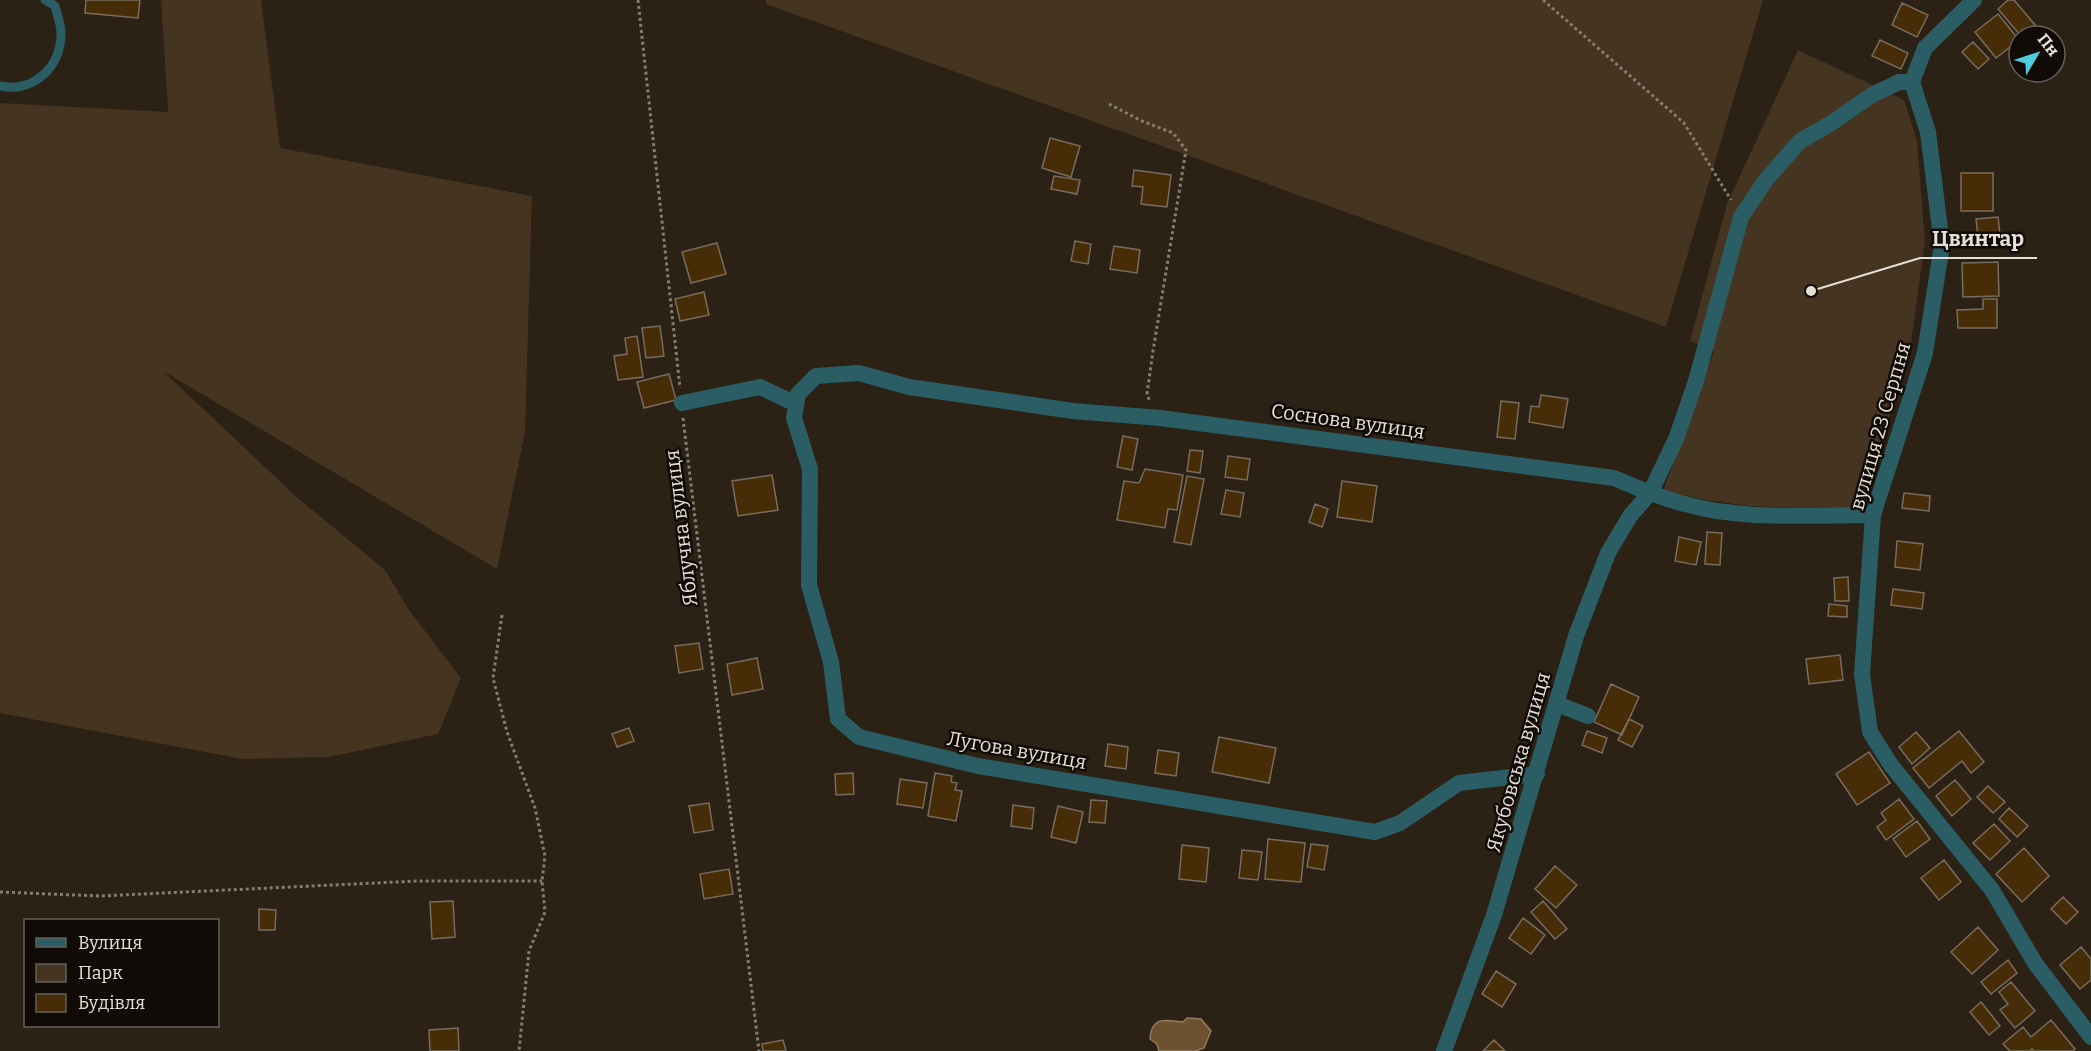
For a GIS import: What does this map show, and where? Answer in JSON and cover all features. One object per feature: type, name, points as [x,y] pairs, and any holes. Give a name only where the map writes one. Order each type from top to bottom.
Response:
[{"type":"street","points":[[1912,82],[1925,48],[1974,0]]},
{"type":"street","name":"Якубовська вулиця","points":[[1444,1051],[1494,915],[1576,636],[1608,553],[1630,516],[1650,494],[1676,440],[1696,381],[1741,217],[1765,181],[1800,141],[1830,124],[1872,95],[1899,82],[1912,82]]},
{"type":"street","name":"вулиця 23 Серпня","points":[[1912,82],[1928,132],[1942,245],[1925,353],[1873,515],[1862,674],[1870,732],[1891,765],[1992,890],[2035,963],[2091,1037]]},
{"type":"street","name":"Соснова вулиця","points":[[796,404],[798,394],[816,376],[859,373],[909,387],[1073,411],[1156,417],[1614,478],[1650,494],[1695,507],[1748,514],[1873,515]]},
{"type":"street","points":[[682,403],[760,387],[796,404]]},
{"type":"street","name":"Лугова вулиця","points":[[796,404],[794,418],[810,469],[809,585],[831,662],[838,719],[859,737],[978,766],[1375,832],[1400,823],[1459,783],[1537,774]]},
{"type":"street","points":[[1557,704],[1588,716]]},
{"type":"lane","points":[[0,86],[13,88],[27,86],[43,75],[56,60],[62,33],[55,6],[45,0]]},
{"type":"path","name":"Яблучна вулиця","points":[[638,0],[682,403],[759,1051]]},
{"type":"path","points":[[1543,0],[1684,123],[1741,217]]},
{"type":"path","points":[[1109,104],[1142,121],[1173,133],[1186,150],[1147,394],[1156,417]]},
{"type":"path","points":[[502,615],[493,678],[507,732],[535,808],[545,856],[542,881],[545,912],[529,951],[519,1051]]},
{"type":"path","points":[[0,892],[100,896],[418,881],[542,881]]},
{"type":"green space","points":[[161,0],[261,0],[280,148],[532,196],[525,432],[497,569],[163,371],[299,499],[385,570],[409,610],[461,678],[438,734],[329,757],[242,759],[0,713],[0,103],[168,112]]},
{"type":"green space","points":[[766,0],[1763,0],[1666,327],[766,4]]},
{"type":"green space","points":[[1798,50],[1904,100],[1917,141],[1925,241],[1910,350],[1867,490],[1849,509],[1750,506],[1663,491],[1714,351],[1690,341],[1727,204]]},
{"type":"shaded area","points":[[1187,1018],[1201,1019],[1211,1031],[1204,1048],[1195,1051],[1159,1051],[1157,1044],[1150,1039],[1153,1026],[1160,1021],[1183,1022]]},
{"type":"building","points":[[86,0],[140,0],[138,18],[85,13]]},
{"type":"building","points":[[2008,0],[2014,0],[2034,24],[2011,24],[1998,9]]},
{"type":"building","points":[[1902,3],[1928,15],[1917,37],[1892,25]]},
{"type":"building","points":[[1998,14],[2007,25],[2007,49],[1996,58],[1975,32]]},
{"type":"building","points":[[1880,40],[1908,53],[1901,69],[1872,56]]},
{"type":"building","points":[[1973,42],[1989,59],[1978,69],[1962,52]]},
{"type":"building","points":[[1050,138],[1080,146],[1071,177],[1042,168]]},
{"type":"building","points":[[1134,170],[1171,175],[1167,207],[1141,204],[1143,187],[1132,186]]},
{"type":"building","points":[[1961,173],[1993,173],[1993,211],[1961,211]]},
{"type":"building","points":[[1054,176],[1080,180],[1077,194],[1051,189]]},
{"type":"building","points":[[1998,217],[2000,235],[1978,237],[1976,219]]},
{"type":"building","points":[[1075,241],[1091,244],[1088,264],[1071,261]]},
{"type":"building","points":[[717,243],[726,274],[691,283],[682,252]]},
{"type":"building","points":[[1114,246],[1140,250],[1137,273],[1110,269]]},
{"type":"building","points":[[1998,262],[1999,296],[1963,297],[1962,263]]},
{"type":"building","points":[[704,292],[709,315],[680,321],[675,299]]},
{"type":"building","points":[[1983,299],[1997,299],[1997,328],[1958,328],[1957,310],[1983,309]]},
{"type":"building","points":[[660,326],[664,356],[646,358],[642,328]]},
{"type":"building","points":[[637,336],[643,377],[618,380],[614,356],[627,354],[625,338]]},
{"type":"building","points":[[669,374],[676,400],[644,408],[637,382]]},
{"type":"building","points":[[1541,395],[1568,399],[1563,428],[1529,422],[1531,406],[1539,407]]},
{"type":"building","points":[[1501,401],[1519,403],[1515,439],[1497,437]]},
{"type":"building","points":[[1123,436],[1138,439],[1132,470],[1117,467]]},
{"type":"building","points":[[1190,450],[1203,451],[1200,473],[1187,471]]},
{"type":"building","points":[[1228,456],[1250,459],[1247,480],[1225,477]]},
{"type":"building","points":[[1145,469],[1183,475],[1177,510],[1168,509],[1165,528],[1117,520],[1124,481],[1139,483]]},
{"type":"building","points":[[772,475],[778,510],[738,516],[732,481]]},
{"type":"building","points":[[1187,476],[1204,479],[1191,545],[1174,542]]},
{"type":"building","points":[[1342,481],[1377,486],[1372,522],[1337,517]]},
{"type":"building","points":[[1226,490],[1244,493],[1240,517],[1221,514]]},
{"type":"building","points":[[1904,493],[1930,496],[1929,511],[1902,508]]},
{"type":"building","points":[[1315,504],[1328,509],[1322,527],[1309,522]]},
{"type":"building","points":[[1707,532],[1722,533],[1720,565],[1705,564]]},
{"type":"building","points":[[1679,537],[1701,542],[1696,565],[1675,561]]},
{"type":"building","points":[[1897,541],[1923,544],[1920,570],[1895,567]]},
{"type":"building","points":[[1848,577],[1849,601],[1835,601],[1834,578]]},
{"type":"building","points":[[1893,589],[1924,593],[1922,609],[1891,605]]},
{"type":"building","points":[[1829,604],[1847,606],[1847,617],[1828,616]]},
{"type":"building","points":[[699,643],[703,669],[679,673],[675,646]]},
{"type":"building","points":[[1840,655],[1843,680],[1809,684],[1806,659]]},
{"type":"building","points":[[757,658],[763,689],[732,695],[727,664]]},
{"type":"building","points":[[1611,684],[1639,697],[1622,735],[1594,722]]},
{"type":"building","points":[[1629,719],[1643,726],[1632,747],[1618,740]]},
{"type":"building","points":[[629,728],[634,741],[617,747],[612,734]]},
{"type":"building","points":[[1587,731],[1607,738],[1602,753],[1582,745]]},
{"type":"building","points":[[1959,731],[1984,762],[1971,773],[1962,761],[1929,788],[1913,768]]},
{"type":"building","points":[[1916,732],[1930,748],[1912,764],[1899,747]]},
{"type":"building","points":[[1219,737],[1276,748],[1269,783],[1212,772]]},
{"type":"building","points":[[1108,744],[1128,747],[1126,769],[1105,766]]},
{"type":"building","points":[[1158,750],[1179,753],[1176,776],[1155,773]]},
{"type":"building","points":[[1869,752],[1890,783],[1857,805],[1836,774]]},
{"type":"building","points":[[853,773],[854,794],[836,795],[835,774]]},
{"type":"building","points":[[935,773],[952,776],[951,782],[957,783],[955,790],[962,791],[956,821],[928,816]]},
{"type":"building","points":[[900,779],[927,783],[923,808],[897,804]]},
{"type":"building","points":[[1955,780],[1971,799],[1952,816],[1936,796]]},
{"type":"building","points":[[1988,786],[2005,802],[1993,813],[1977,797]]},
{"type":"building","points":[[1899,799],[1914,819],[1886,840],[1877,827],[1886,820],[1881,813]]},
{"type":"building","points":[[1091,800],[1107,801],[1105,823],[1089,822]]},
{"type":"building","points":[[709,803],[713,830],[694,833],[689,806]]},
{"type":"building","points":[[1013,805],[1034,808],[1032,829],[1011,826]]},
{"type":"building","points":[[1058,806],[1083,812],[1076,843],[1051,837]]},
{"type":"building","points":[[2009,808],[2028,826],[2017,837],[1999,819]]},
{"type":"building","points":[[1917,821],[1930,839],[1906,857],[1893,839]]},
{"type":"building","points":[[1994,824],[2010,841],[1990,860],[1973,843]]},
{"type":"building","points":[[1268,839],[1305,843],[1301,882],[1265,879]]},
{"type":"building","points":[[1311,844],[1328,846],[1324,870],[1307,867]]},
{"type":"building","points":[[1182,845],[1209,848],[1206,882],[1179,879]]},
{"type":"building","points":[[2024,848],[2049,876],[2022,902],[1996,874]]},
{"type":"building","points":[[1242,850],[1262,852],[1258,880],[1239,878]]},
{"type":"building","points":[[1944,860],[1961,882],[1939,900],[1921,878]]},
{"type":"building","points":[[1555,866],[1577,885],[1556,908],[1535,889]]},
{"type":"building","points":[[729,869],[733,894],[704,899],[700,874]]},
{"type":"building","points":[[2063,897],[2078,912],[2066,924],[2051,909]]},
{"type":"building","points":[[453,901],[455,937],[432,939],[430,902]]},
{"type":"building","points":[[1543,901],[1567,929],[1555,939],[1531,912]]},
{"type":"building","points":[[259,909],[276,910],[275,930],[259,930]]},
{"type":"building","points":[[1523,918],[1545,935],[1531,954],[1509,938]]},
{"type":"building","points":[[1978,927],[1998,950],[1972,974],[1951,952]]},
{"type":"building","points":[[2081,947],[2091,959],[2091,980],[2080,989],[2060,965]]},
{"type":"building","points":[[2008,960],[2017,973],[1991,994],[1981,982]]},
{"type":"building","points":[[1496,971],[1516,984],[1502,1007],[1482,994]]},
{"type":"building","points":[[2011,982],[2035,1011],[2015,1028],[2000,1010],[2008,1004],[1999,992]]},
{"type":"building","points":[[1981,1002],[2000,1026],[1989,1035],[1970,1012]]},
{"type":"building","points":[[2051,1020],[2075,1049],[2073,1051],[2034,1051],[2032,1049],[2030,1051],[2010,1051],[2003,1044],[2023,1027],[2031,1037]]},
{"type":"building","points":[[458,1028],[459,1051],[430,1051],[429,1030]]},
{"type":"building","points":[[783,1040],[786,1051],[763,1051],[762,1044]]},
{"type":"building","points":[[1494,1040],[1505,1051],[1483,1051]]},
{"type":"place","name":"Цвинтар","points":[[1811,291]]}]
